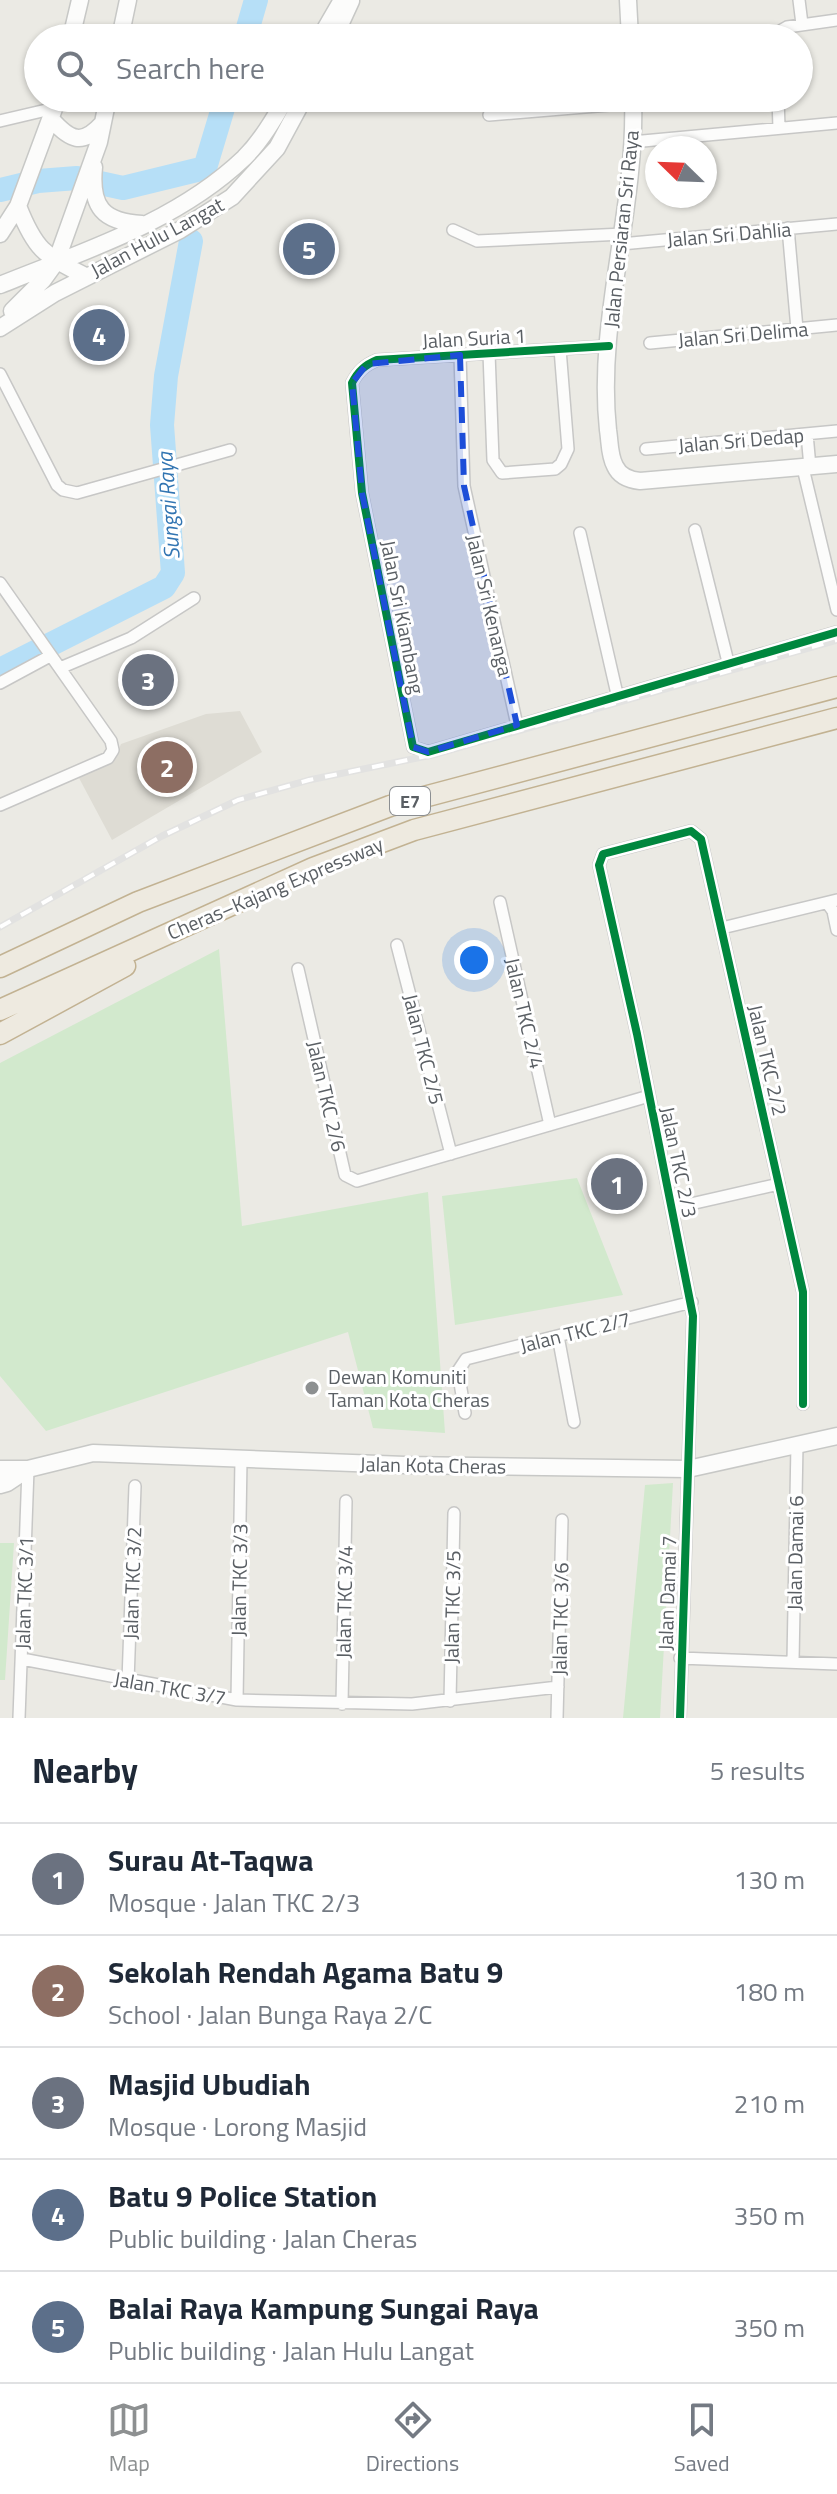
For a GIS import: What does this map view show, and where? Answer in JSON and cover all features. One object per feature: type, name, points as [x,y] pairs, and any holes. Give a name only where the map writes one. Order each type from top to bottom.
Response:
[{"type":"highway","name":"Cheras–Kajang Expressway","points":[[0,967],[138,902],[390,806],[837,687]]},
{"type":"highway","name":"Cheras–Kajang Expressway","points":[[0,1010],[313,868],[414,830],[837,718]]},
{"type":"highway","points":[[0,1034],[134,962],[188,938],[313,868]]},
{"type":"main road","points":[[74,24],[80,0]]},
{"type":"main road","points":[[123,24],[128,0]]},
{"type":"main road","points":[[328,24],[342,0]]},
{"type":"main road","points":[[341,24],[352,0]]},
{"type":"main road","points":[[628,0],[629,24]]},
{"type":"main road","points":[[0,234],[18,206],[54,112]]},
{"type":"main road","points":[[56,112],[62,131],[80,139],[88,137],[102,124],[105,112]]},
{"type":"main road","name":"Jalan Hulu Langat","points":[[56,262],[182,206],[245,157],[278,112]]},
{"type":"main road","name":"Jalan Hulu Langat","points":[[18,206],[40,250],[56,262],[87,277],[180,230],[232,197],[277,148],[296,112]]},
{"type":"main road","name":"Jalan Persiaran Sri Raya","points":[[633,112],[605,399],[611,456],[617,470],[623,476],[640,481],[837,464]]},
{"type":"main road","name":"Jalan Hulu Langat","points":[[0,326],[56,262],[92,167],[102,124]]},
{"type":"main road","points":[[92,167],[94,194],[101,210],[114,220],[144,224]]},
{"type":"main road","points":[[0,285],[56,262]]},
{"type":"main road","points":[[0,326],[87,277]]},
{"type":"main road","name":"Jalan Kota Cheras","points":[[0,1469],[28,1469],[93,1453],[241,1460],[688,1469],[837,1436]]},
{"type":"main road","name":"Jalan Kota Cheras","points":[[0,1485],[28,1469]]},
{"type":"street","points":[[799,0],[802,24],[837,20]]},
{"type":"street","points":[[0,121],[41,112]]},
{"type":"street","points":[[489,115],[518,112]]},
{"type":"street","points":[[778,112],[779,128]]},
{"type":"street","points":[[632,142],[837,123]]},
{"type":"street","name":"Jalan Sri Dahlia","points":[[453,230],[477,241],[622,239],[837,224]]},
{"type":"street","points":[[788,228],[797,329]]},
{"type":"street","name":"Jalan Sri Delima","points":[[650,343],[837,325]]},
{"type":"street","name":"Jalan Suria 1","points":[[352,383],[367,364],[377,360],[609,346]]},
{"type":"street","points":[[489,353],[493,460],[502,473],[555,469],[561,464],[568,449],[560,349]]},
{"type":"street","name":"Jalan Sri Kenanga","points":[[460,355],[464,486],[517,725]]},
{"type":"street","points":[[0,374],[57,485],[63,490],[77,493],[230,450]]},
{"type":"street","name":"Jalan Sri Kiambang","points":[[352,383],[362,493],[413,747],[428,752],[517,725]]},
{"type":"street","name":"Jalan Sri Dedap","points":[[646,449],[837,431]]},
{"type":"street","points":[[807,434],[806,468],[837,610]]},
{"type":"street","points":[[695,530],[728,662]]},
{"type":"street","points":[[580,533],[617,694]]},
{"type":"street","points":[[0,583],[111,741],[113,750],[108,758],[0,805]]},
{"type":"street","points":[[60,668],[131,638],[194,598]]},
{"type":"street","points":[[517,725],[837,632]]},
{"type":"street","points":[[0,683],[48,653]]},
{"type":"street","name":"Jalan TKC 2/2","points":[[599,865],[603,854],[691,831],[701,839],[803,1292],[803,1404]]},
{"type":"street","name":"Jalan TKC 2/3","points":[[599,865],[692,1302],[688,1469]]},
{"type":"street","name":"Jalan TKC 2/4","points":[[500,902],[550,1125]]},
{"type":"street","points":[[722,928],[832,902],[837,930]]},
{"type":"street","name":"Jalan TKC 2/5","points":[[397,945],[451,1154]]},
{"type":"street","name":"Jalan TKC 2/6","points":[[298,969],[345,1175],[357,1181],[451,1154]]},
{"type":"street","points":[[451,1154],[649,1096]]},
{"type":"street","points":[[673,1208],[779,1184]]},
{"type":"street","name":"Jalan TKC 2/7","points":[[465,1413],[458,1371],[466,1359],[692,1302]]},
{"type":"street","points":[[558,1336],[574,1422]]},
{"type":"street","name":"Jalan Damai 6","points":[[793,1661],[797,1444]]},
{"type":"street","name":"Jalan TKC 3/3","points":[[237,1700],[241,1460]]},
{"type":"street","name":"Jalan TKC 3/1","points":[[19,1718],[28,1469]]},
{"type":"street","name":"Jalan Damai 7","points":[[680,1718],[688,1469]]},
{"type":"street","name":"Jalan TKC 3/2","points":[[128,1681],[135,1486]]},
{"type":"street","name":"Jalan TKC 3/4","points":[[342,1704],[346,1501]]},
{"type":"street","name":"Jalan TKC 3/5","points":[[450,1701],[454,1513]]},
{"type":"street","name":"Jalan TKC 3/6","points":[[557,1718],[562,1520]]},
{"type":"street","points":[[680,1658],[837,1664]]},
{"type":"street","name":"Jalan TKC 3/7","points":[[22,1659],[237,1700],[412,1704],[558,1687]]},
{"type":"highlighted area","points":[[460,355],[464,486],[517,725],[428,752],[413,747],[362,493],[352,383],[367,364]]},
{"type":"shaded area","points":[[240,711],[262,752],[112,840],[79,778],[116,756],[121,744],[206,714]]},
{"type":"green space","points":[[219,949],[242,1226],[428,1192],[445,1433],[373,1428],[348,1332],[46,1431],[0,1376],[0,1063]]},
{"type":"green space","points":[[577,1178],[623,1295],[455,1325],[442,1196]]},
{"type":"green space","points":[[673,1483],[660,1718],[623,1718],[645,1485]]},
{"type":"green space","points":[[0,1543],[14,1543],[5,1680],[0,1680]]},
{"type":"waterway","points":[[249,24],[256,0]]},
{"type":"waterway","points":[[0,190],[38,181],[77,178],[123,188],[205,168],[222,112]]},
{"type":"waterway","name":"Sungai Raya","points":[[0,670],[164,587],[173,573],[162,425],[166,376],[191,241]]},
{"type":"railway","points":[[0,927],[162,836],[238,800],[309,780],[437,754],[837,640]]},
{"type":"cycle path","points":[[609,346],[377,360],[362,369],[352,383],[362,493],[413,747],[428,752],[837,632]]},
{"type":"cycle path","points":[[680,1718],[693,1316],[637,1034],[599,865],[603,854],[691,831],[701,839],[803,1292],[803,1404]]},
{"type":"place","name":"Balai Raya Kampung Sungai Raya","points":[[309,249]]},
{"type":"place","name":"Batu 9 Police Station","points":[[99,335]]},
{"type":"place","name":"Masjid Ubudiah","points":[[148,680]]},
{"type":"place","name":"Sekolah Rendah Agama Batu 9","points":[[167,767]]},
{"type":"place","name":"Surau At-Taqwa","points":[[617,1184]]},
{"type":"place","name":"Dewan Komuniti Taman Kota Cheras","points":[[312,1388]]}]
